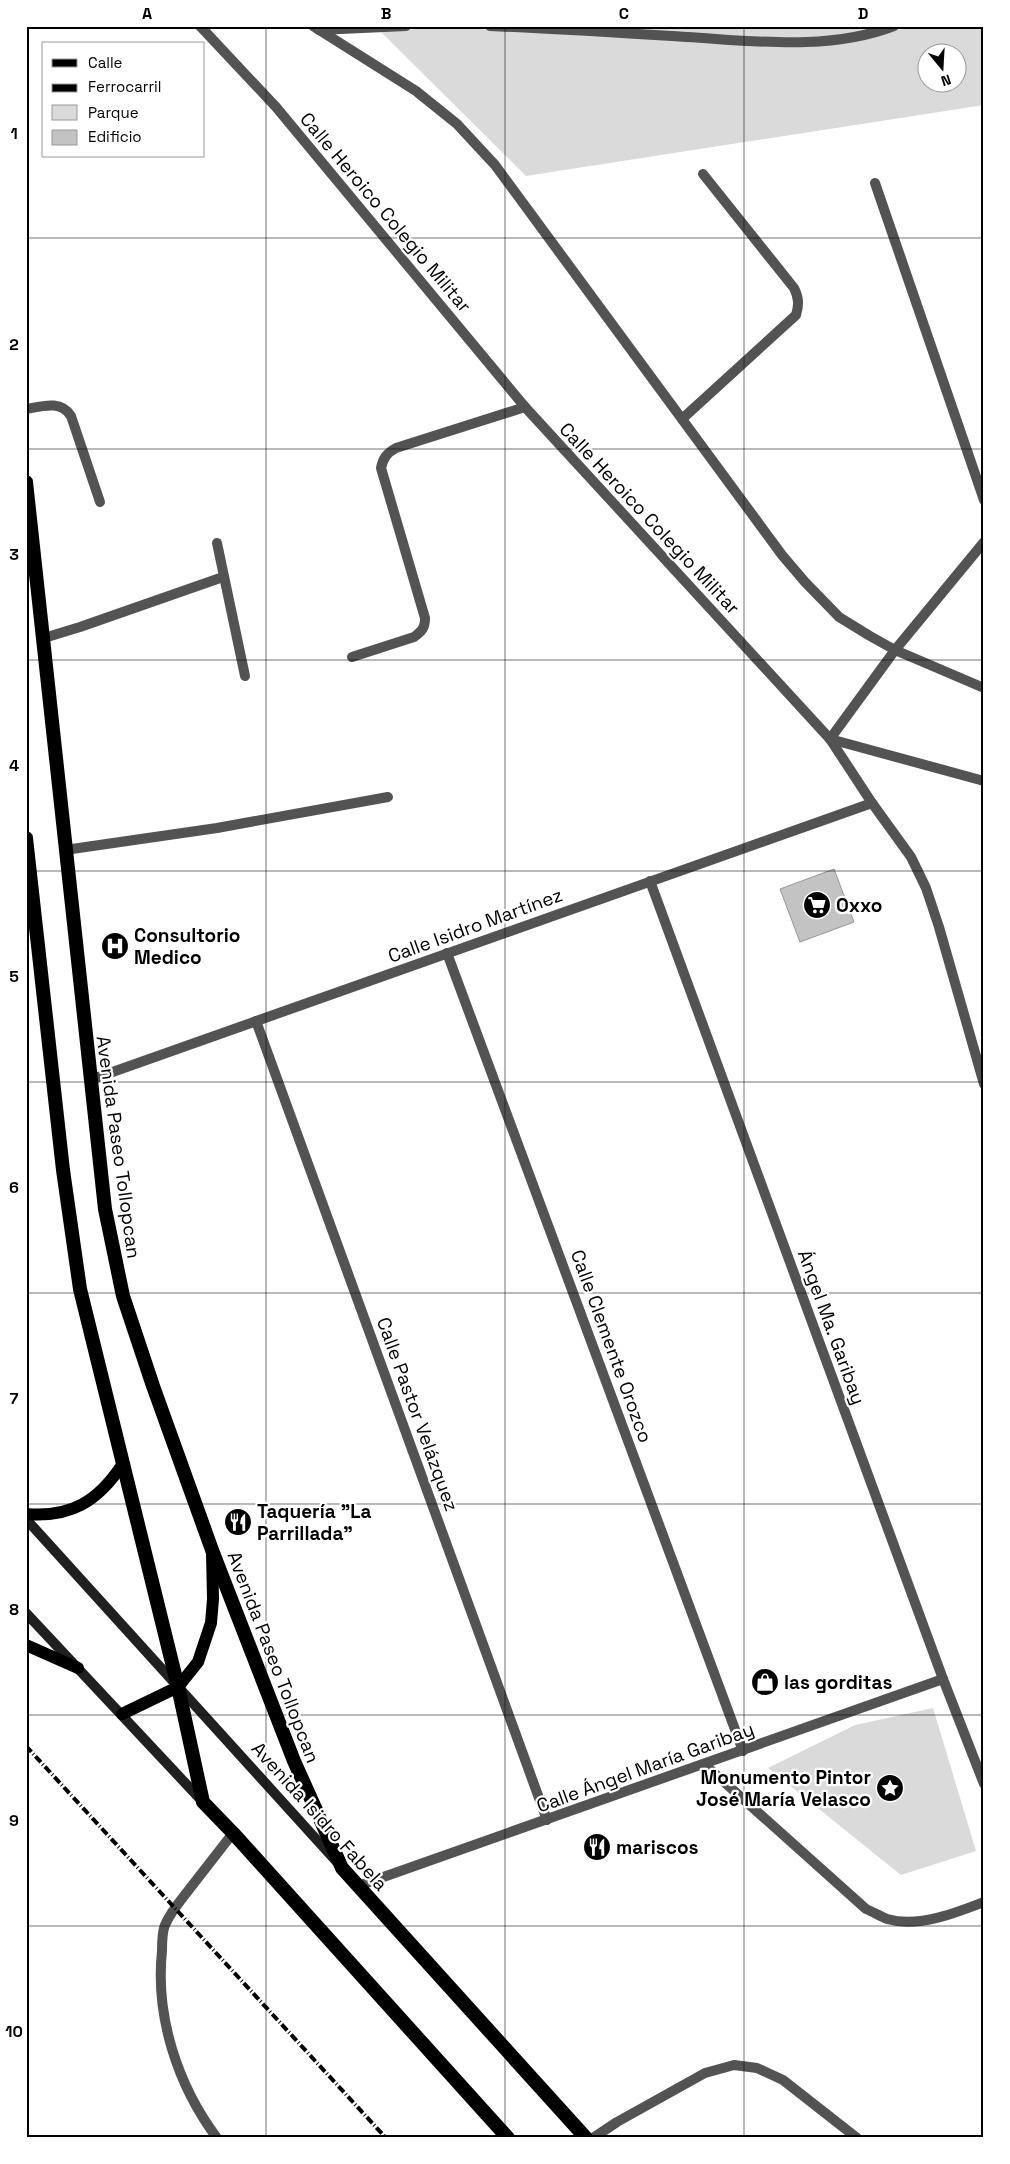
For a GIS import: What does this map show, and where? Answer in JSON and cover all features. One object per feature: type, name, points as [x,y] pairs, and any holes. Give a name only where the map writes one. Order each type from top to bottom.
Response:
[{"type":"highway","name":"Avenida Paseo Tollopcan","points":[[26,482],[105,1209],[123,1296],[147,1370],[212,1550],[294,1761],[342,1868]]},
{"type":"highway","points":[[26,838],[70,1227],[80,1289],[178,1687],[203,1802],[508,2138]]},
{"type":"highway","name":"Avenida Isidro Fabela","points":[[342,1868],[586,2138]]},
{"type":"main road","points":[[26,1514],[42,1516],[61,1513],[80,1506],[97,1496],[111,1482],[122,1465]]},
{"type":"main road","name":"Avenida Isidro Fabela","points":[[26,1519],[342,1868]]},
{"type":"main road","points":[[122,1714],[178,1687],[198,1662],[211,1623],[213,1599],[212,1550]]},
{"type":"main road","points":[[26,1613],[203,1802]]},
{"type":"main road","points":[[26,1645],[78,1668]]},
{"type":"street","name":"Calle Heroico Colegio Militar","points":[[200,26],[276,107],[525,407],[830,739],[872,803],[911,857],[926,888],[984,1084]]},
{"type":"street","points":[[316,28],[406,26]]},
{"type":"street","points":[[490,26],[783,42],[834,40],[880,31],[894,26]]},
{"type":"street","points":[[316,28],[416,91],[457,124],[489,158],[782,555],[839,617],[895,650],[984,688]]},
{"type":"street","points":[[682,419],[796,315],[799,306],[798,296],[794,288],[703,174]]},
{"type":"street","points":[[875,182],[984,500]]},
{"type":"street","points":[[26,409],[49,406],[66,408],[71,416],[100,502]]},
{"type":"street","points":[[352,657],[414,637],[422,631],[425,625],[425,618],[381,468],[383,459],[388,452],[396,448],[525,407]]},
{"type":"street","points":[[984,542],[895,650],[830,739],[984,781]]},
{"type":"street","points":[[217,543],[245,676]]},
{"type":"street","points":[[44,638],[223,577]]},
{"type":"street","points":[[65,850],[217,828],[388,797]]},
{"type":"street","name":"Calle Isidro Martínez","points":[[90,1080],[872,803]]},
{"type":"street","name":"Ángel Ma. Garibay","points":[[650,881],[943,1679],[984,1784]]},
{"type":"street","name":"Calle Clemente Orozco","points":[[447,953],[743,1751]]},
{"type":"street","name":"Calle Pastor Velázquez","points":[[256,1021],[547,1820]]},
{"type":"street","name":"Calle Ángel María Garibay","points":[[358,1886],[943,1679]]},
{"type":"street","points":[[704,1764],[866,1909],[888,1919],[911,1922],[947,1916],[984,1902]]},
{"type":"street","points":[[217,2138],[201,2116],[187,2090],[176,2059],[165,2018],[160,1970],[164,1927],[174,1909],[233,1833]]},
{"type":"street","points":[[593,2138],[705,2073],[734,2065],[757,2068],[783,2080],[857,2138]]},
{"type":"green space","points":[[375,26],[984,26],[984,105],[526,176]]},
{"type":"green space","points":[[933,1708],[976,1851],[901,1875],[768,1768],[855,1725]]},
{"type":"building","name":"Oxxo","points":[[834,869],[854,922],[800,942],[780,889]]},
{"type":"railway","points":[[26,1746],[386,2138]]},
{"type":"place","name":"Oxxo","points":[[817,905]]},
{"type":"place","name":"Consultorio Medico","points":[[115,946]]},
{"type":"place","name":"Taquería \"La Parrillada\"","points":[[238,1522]]},
{"type":"place","name":"las gorditas","points":[[765,1682]]},
{"type":"place","name":"Monumento Pintor José María Velasco","points":[[890,1788]]},
{"type":"place","name":"mariscos","points":[[597,1847]]}]
